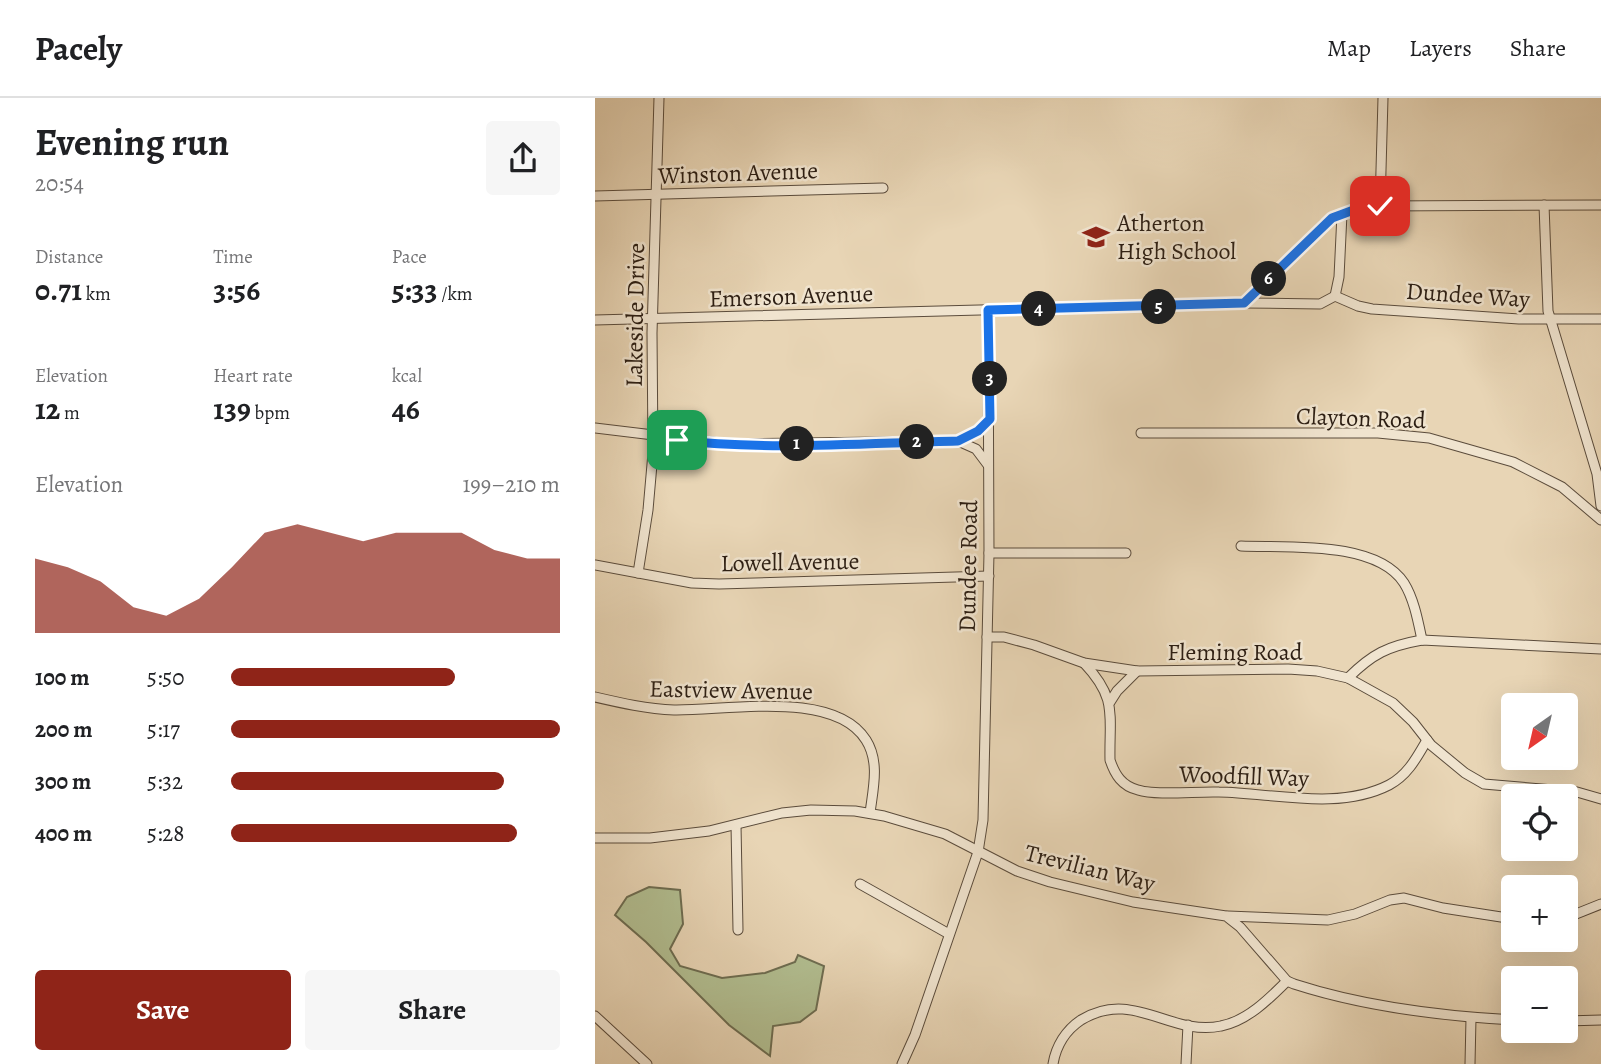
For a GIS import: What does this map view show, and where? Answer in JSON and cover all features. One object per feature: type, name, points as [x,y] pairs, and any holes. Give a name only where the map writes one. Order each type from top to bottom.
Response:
[{"type":"street","name":"Lakeside Drive","points":[[638,573],[648,510],[653,453],[652,334],[659,98]]},
{"type":"street","points":[[1380,206],[1383,98]]},
{"type":"street","name":"Winston Avenue","points":[[595,197],[883,188]]},
{"type":"street","points":[[1544,205],[1548,311],[1597,474],[1601,506]]},
{"type":"street","points":[[1244,303],[1251,299],[1317,230],[1332,218],[1359,208],[1601,205]]},
{"type":"street","points":[[988,310],[1244,303],[1320,304],[1335,296],[1339,277],[1342,214]]},
{"type":"street","name":"Dundee Way","points":[[1335,296],[1372,309],[1550,320],[1601,319]]},
{"type":"street","name":"Emerson Avenue","points":[[595,320],[988,310]]},
{"type":"street","name":"Dundee Road","points":[[902,1064],[915,1035],[978,852],[985,798],[990,419],[988,310]]},
{"type":"street","points":[[958,441],[978,431],[990,419]]},
{"type":"street","points":[[595,428],[728,444],[958,441],[976,449],[989,467]]},
{"type":"street","name":"Clayton Road","points":[[1141,433],[1378,433],[1429,438],[1513,462],[1562,488],[1601,520]]},
{"type":"street","points":[[1241,547],[1326,549],[1349,552],[1382,564],[1399,577],[1409,592],[1422,639]]},
{"type":"street","points":[[989,553],[1126,553]]},
{"type":"street","name":"Lowell Avenue","points":[[595,565],[692,583],[719,584],[989,576]]},
{"type":"street","name":"Fleming Road","points":[[987,636],[1004,637],[1034,645],[1084,663],[1137,671],[1288,668],[1348,678],[1393,703],[1455,766],[1484,784],[1577,792],[1601,799]]},
{"type":"street","points":[[1348,678],[1361,664],[1379,652],[1422,639],[1601,649]]},
{"type":"street","points":[[1084,663],[1102,685],[1110,702]]},
{"type":"street","points":[[1110,702],[1137,671]]},
{"type":"street","name":"Eastview Avenue","points":[[595,697],[655,709],[792,707],[834,714],[854,726],[870,748],[874,775],[870,813]]},
{"type":"street","name":"Woodfill Way","points":[[1110,702],[1110,752],[1113,769],[1125,784],[1143,792],[1221,792],[1309,798],[1362,794],[1398,780],[1410,768],[1427,740]]},
{"type":"street","name":"Trevilian Way","points":[[595,838],[650,838],[811,810],[870,813],[926,827],[1017,871],[1081,891],[1133,902],[1226,916],[1328,920],[1404,898],[1443,908],[1501,917]]},
{"type":"street","points":[[736,825],[738,930]]},
{"type":"street","points":[[860,884],[949,934]]},
{"type":"street","points":[[1578,913],[1601,904]]},
{"type":"street","points":[[1226,916],[1240,927],[1287,981],[1340,998],[1373,1005],[1501,1019]]},
{"type":"street","points":[[1053,1064],[1059,1044],[1069,1030],[1083,1019],[1108,1009],[1136,1010],[1188,1025],[1221,1026],[1239,1020],[1261,1005],[1287,981]]},
{"type":"street","points":[[595,1016],[647,1064]]},
{"type":"street","points":[[1470,1064],[1471,1018]]},
{"type":"street","points":[[1578,1021],[1601,1020]]},
{"type":"street","points":[[1186,1064],[1188,1025]]},
{"type":"green space","points":[[649,887],[680,890],[683,924],[670,949],[680,966],[722,978],[765,973],[795,962],[798,955],[824,966],[816,1010],[800,1022],[773,1026],[770,1056],[729,1025],[615,915],[627,897]]},
{"type":"place","name":"Atherton High School","points":[[1096,237]]},
{"type":"route","points":[[677,440],[764,445],[958,441],[978,431],[990,419],[988,310],[1244,303],[1332,218],[1359,208],[1380,206]]}]
